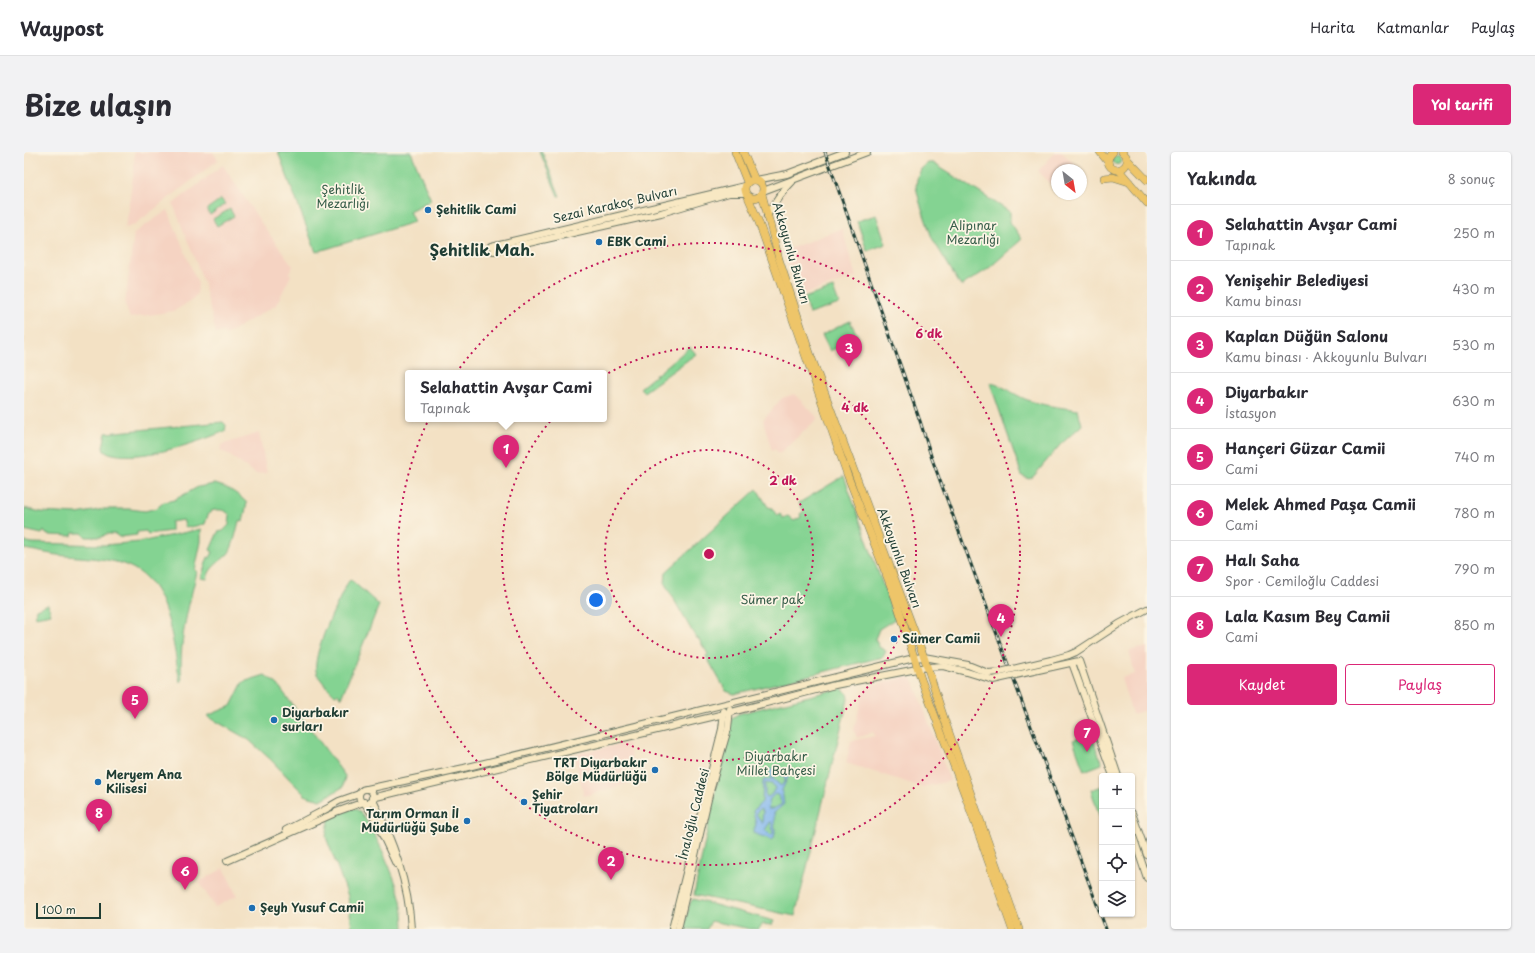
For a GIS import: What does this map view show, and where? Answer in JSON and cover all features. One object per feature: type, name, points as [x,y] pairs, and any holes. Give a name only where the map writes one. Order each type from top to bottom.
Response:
[{"type":"main road","name":"Akkoyunlu Bulvarı","points":[[735,152],[746,190],[847,474],[895,597],[937,724],[966,798],[1012,929]]},
{"type":"main road","name":"Akkoyunlu Bulvarı","points":[[743,152],[755,180],[761,183],[767,216],[779,259],[812,359],[924,657],[946,724],[1019,929]]},
{"type":"main road","points":[[845,152],[794,172],[755,180],[746,190],[757,198],[762,192],[867,152]]},
{"type":"main road","points":[[1100,152],[1113,169],[1119,170],[1147,202]]},
{"type":"main road","points":[[1108,162],[1109,156],[1112,152]]},
{"type":"main road","points":[[1122,152],[1147,180]]},
{"type":"main road","points":[[1119,170],[1125,166],[1127,159]]},
{"type":"main road","points":[[1104,178],[1113,176],[1130,183]]},
{"type":"main road","points":[[767,216],[780,193],[793,181]]},
{"type":"main road","name":"Sezai Karakoç Bulvarı","points":[[493,249],[661,213],[729,193],[746,190]]},
{"type":"main road","points":[[227,861],[335,813],[370,801],[372,798],[727,713],[835,685],[918,668],[943,666],[993,680],[1051,663],[1076,652],[1119,624],[1147,609]]},
{"type":"main road","points":[[286,830],[339,801],[360,794],[363,790],[464,768],[914,658],[924,657],[968,665],[988,672],[1000,672],[1051,663],[1075,664]]},
{"type":"main road","points":[[1075,664],[1112,773]]},
{"type":"main road","points":[[1075,664],[1117,773]]},
{"type":"main road","name":"İnaloğlu Caddesi","points":[[672,929],[730,703]]},
{"type":"main road","name":"İnaloğlu Caddesi","points":[[678,929],[709,795],[728,728],[727,713],[723,705]]},
{"type":"main road","points":[[367,789],[372,792],[372,798],[394,848],[408,895],[411,929]]},
{"type":"main road","points":[[360,794],[360,798],[374,817],[395,863],[402,874]]},
{"type":"main road","points":[[377,808],[378,804],[387,795]]},
{"type":"main road","points":[[1135,822],[1147,856]]},
{"type":"main road","points":[[1135,842],[1147,878]]},
{"type":"shaded area","points":[[134,152],[213,152],[218,160],[134,225],[125,228],[134,170]]},
{"type":"shaded area","points":[[1056,152],[1062,152],[1074,164],[1051,164],[1051,184],[1038,171]]},
{"type":"shaded area","points":[[223,165],[262,224],[293,266],[289,273],[291,275],[276,305],[225,335],[224,332],[216,334],[203,280],[173,204]]},
{"type":"shaded area","points":[[168,210],[198,284],[197,294],[191,301],[174,311],[130,318],[125,304],[134,233]]},
{"type":"shaded area","points":[[842,228],[856,277],[798,296],[784,251]]},
{"type":"shaded area","points":[[794,394],[818,418],[779,454],[775,449],[772,451],[763,420],[782,398]]},
{"type":"shaded area","points":[[259,433],[267,473],[256,474],[226,453],[220,451],[221,445]]},
{"type":"shaded area","points":[[1147,647],[1147,710],[1132,714],[1121,678],[1135,674],[1129,651]]},
{"type":"shaded area","points":[[905,677],[911,678],[914,682],[950,781],[922,787],[846,763],[851,741],[875,736],[873,732],[857,738],[854,730],[863,692],[870,686]]},
{"type":"shaded area","points":[[628,743],[637,781],[584,796],[575,758],[580,753]]},
{"type":"shaded area","points":[[224,868],[237,896],[215,907],[199,882]]},
{"type":"green space","name":"Şehitlik Mezarlığı","points":[[278,152],[411,152],[431,200],[409,211],[414,222],[316,252]]},
{"type":"green space","points":[[540,152],[542,152],[560,196],[558,196]]},
{"type":"green space","points":[[1117,155],[1122,160],[1117,165],[1112,160]]},
{"type":"green space","name":"Alipınar Mezarlığı","points":[[928,163],[933,163],[1010,212],[1010,222],[1022,239],[988,269],[961,286],[932,238],[920,203],[916,187],[917,179],[921,169]]},
{"type":"green space","points":[[221,199],[225,204],[210,215],[207,209]]},
{"type":"green space","points":[[230,209],[234,216],[217,226],[213,219]]},
{"type":"green space","points":[[876,215],[886,244],[867,251],[857,221]]},
{"type":"green space","points":[[833,288],[839,304],[809,314],[804,298]]},
{"type":"green space","points":[[850,321],[858,337],[830,351],[822,335]]},
{"type":"green space","points":[[690,347],[696,354],[644,392],[640,388]]},
{"type":"green space","points":[[990,383],[1031,401],[1078,410],[1082,425],[1060,445],[1033,477],[1029,479],[1022,476]]},
{"type":"green space","points":[[223,422],[226,425],[225,431],[164,451],[147,454],[116,455],[104,451],[103,447],[106,433]]},
{"type":"green space","name":"Sümer pak","points":[[844,476],[895,619],[879,629],[875,639],[879,647],[886,651],[883,657],[734,694],[726,691],[706,656],[708,654],[698,638],[696,638],[665,584],[666,572],[757,489],[768,507],[772,508],[777,516],[780,514],[783,518],[788,516],[794,521],[801,517],[800,514],[804,511],[799,503]]},
{"type":"green space","points":[[214,484],[232,491],[247,503],[243,522],[239,521],[230,551],[212,568],[207,579],[201,578],[208,557],[210,558],[213,552],[210,550],[218,532],[223,531],[229,525],[230,515],[223,511],[211,511],[205,524],[186,528],[183,520],[171,522],[171,531],[148,534],[146,531],[137,532],[137,535],[119,537],[115,534],[106,534],[102,537],[86,537],[82,533],[73,533],[72,536],[50,535],[46,534],[44,531],[42,534],[24,530],[24,508],[41,512],[77,514],[104,509],[130,509],[145,511],[157,508],[164,502],[174,500],[198,487]]},
{"type":"green space","points":[[201,529],[201,542],[195,570],[197,572],[187,612],[181,653],[182,681],[180,682],[166,613],[159,595],[150,582],[140,572],[128,566],[99,559],[56,555],[24,549],[24,541],[32,543],[104,545],[140,542]]},
{"type":"green space","points":[[350,579],[379,605],[341,698],[338,694],[335,695],[325,685],[317,674],[316,666],[327,626]]},
{"type":"green space","points":[[48,604],[51,614],[35,617],[36,609]]},
{"type":"green space","points":[[265,675],[278,685],[345,776],[343,787],[321,800],[306,796],[249,740],[207,716],[231,706],[243,682]]},
{"type":"green space","name":"Diyarbakır Millet Bahçesi","points":[[841,688],[847,693],[848,699],[795,916],[694,895],[732,718],[738,714]]},
{"type":"green space","points":[[1091,734],[1102,764],[1084,771],[1073,740]]},
{"type":"green space","points":[[1099,787],[1099,815],[1091,790]]},
{"type":"green space","points":[[336,807],[338,809],[356,809],[368,823],[387,861],[399,893],[403,911],[404,929],[352,929],[348,896],[326,837],[329,820],[326,813]]},
{"type":"green space","points":[[693,899],[774,921],[772,925],[763,924],[759,929],[751,929],[711,921],[707,929],[684,929],[690,903]]},
{"type":"water","points":[[771,768],[777,772],[789,775],[782,790],[784,804],[774,813],[775,832],[772,840],[753,833],[756,824],[753,811],[762,802],[764,780],[771,780]],"holes":[[[780,774],[785,778],[785,781],[781,786],[773,779],[773,776]],[[765,783],[772,784],[775,788],[772,794],[768,797],[765,795]],[[775,794],[779,796],[782,804],[773,809],[768,809],[770,799]],[[760,809],[763,811],[762,824],[756,813]],[[771,821],[773,833],[771,835],[765,830]]]},
{"type":"railway","points":[[825,152],[932,459],[1106,929]]},
{"type":"place","name":"Şehitlik Cami","points":[[428,210]]},
{"type":"place","name":"EBK Cami","points":[[599,242]]},
{"type":"place","name":"Kaplan Düğün Salonu","points":[[849,367]]},
{"type":"place","name":"Selahattin Avşar Cami","points":[[506,468]]},
{"type":"place","name":"Diyarbakır","points":[[1001,637]]},
{"type":"place","name":"Sümer Camii","points":[[894,639]]},
{"type":"place","name":"Hançeri Güzar Camii","points":[[135,719]]},
{"type":"place","name":"Diyarbakır surları","points":[[274,720]]},
{"type":"place","name":"Halı Saha","points":[[1087,752]]},
{"type":"place","name":"TRT Diyarbakır Bölge Müdürlüğü","points":[[655,770]]},
{"type":"place","name":"Meryem Ana Kilisesi","points":[[98,782]]},
{"type":"place","name":"Şehir Tiyatroları","points":[[524,802]]},
{"type":"place","name":"Tarım Orman İl Müdürlüğü Şube","points":[[467,821]]},
{"type":"place","name":"Lala Kasım Bey Camii","points":[[99,832]]},
{"type":"place","name":"Yenişehir Belediyesi","points":[[611,880]]},
{"type":"place","name":"Melek Ahmed Paşa Camii","points":[[185,890]]},
{"type":"place","name":"Şeyh Yusuf Camii","points":[[252,908]]},
{"type":"district","name":"Şehitlik Mah.","points":[[482,250]]}]
